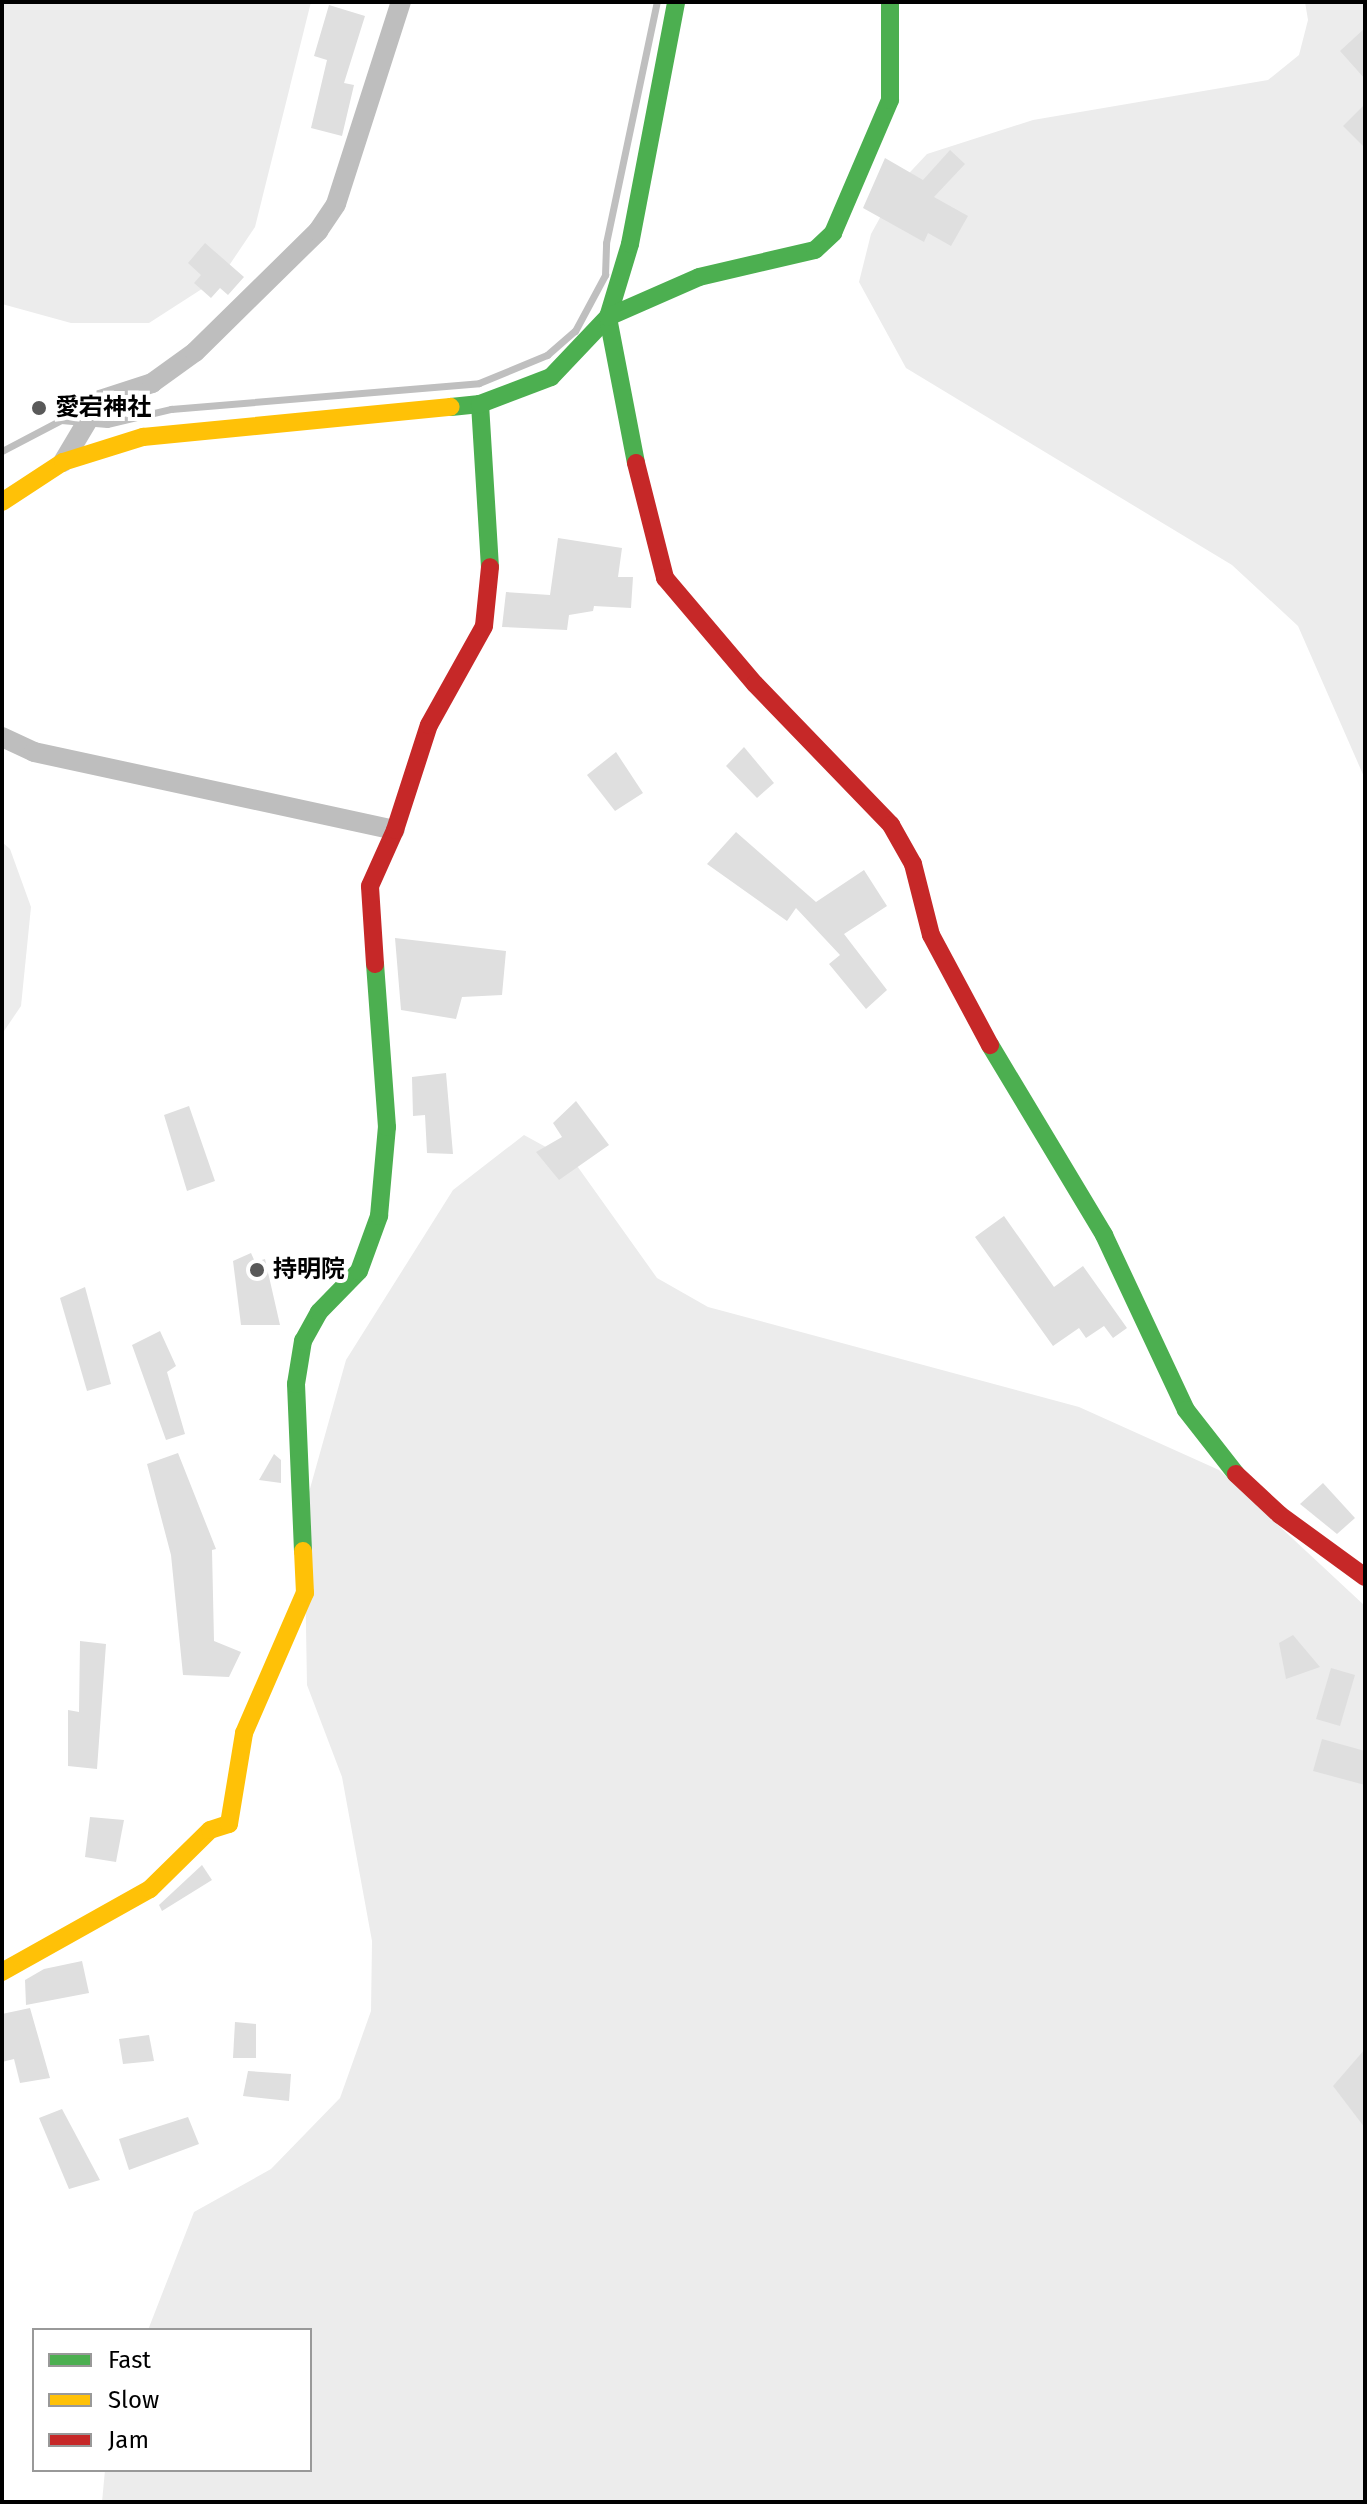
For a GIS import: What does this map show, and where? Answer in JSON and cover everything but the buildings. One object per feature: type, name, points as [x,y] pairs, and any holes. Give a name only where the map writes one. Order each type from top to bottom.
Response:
[{"type":"street","points":[[63,462],[100,400],[152,383],[195,352],[318,231],[336,204],[401,2]]},
{"type":"street","points":[[676,2],[630,244],[608,317],[665,578],[755,684],[891,825],[913,864],[931,935],[963,1000],[1104,1235],[1186,1410],[1223,1462],[1280,1515],[1365,1577]]},
{"type":"street","points":[[2,502],[63,462],[143,437],[480,404],[515,395],[551,377],[608,317],[699,277],[815,250],[833,233],[890,100],[890,2]]},
{"type":"street","points":[[2,1972],[150,1889],[210,1830],[229,1824],[244,1733],[305,1593],[296,1384],[303,1341],[319,1312],[359,1271],[379,1216],[387,1127],[370,886],[395,830],[429,725],[484,626],[490,571],[480,404]]},
{"type":"street","points":[[2,737],[34,752],[395,830]]},
{"type":"street","points":[[1344,1564],[1365,1553]]},
{"type":"shaded area","points":[[2,2],[311,2],[255,227],[222,276],[149,323],[71,323],[2,304]]},
{"type":"shaded area","points":[[1305,2],[1365,2],[1365,779],[1298,626],[1232,565],[906,368],[859,282],[871,234],[898,185],[927,154],[1033,120],[1268,80],[1299,55],[1308,20]]},
{"type":"shaded area","points":[[2,842],[10,849],[31,907],[21,1006],[2,1034]]},
{"type":"shaded area","points":[[524,1135],[575,1163],[657,1278],[708,1307],[1079,1407],[1219,1470],[1365,1606],[1365,2502],[102,2502],[105,2472],[312,2472],[312,2328],[149,2328],[194,2212],[271,2169],[340,2098],[371,2011],[372,1941],[342,1777],[307,1685],[304,1510],[346,1360],[453,1190]]},
{"type":"waterway","points":[[2,451],[61,420],[107,424],[171,409],[479,383],[547,355],[575,331],[605,275],[606,243],[657,2]]},
{"type":"traffic: fast","points":[[451,407],[480,404],[551,377],[608,317],[630,244],[676,2]]},
{"type":"traffic: fast","points":[[636,463],[608,317],[699,277],[815,250],[833,233],[890,100],[890,2]]},
{"type":"traffic: fast","points":[[480,404],[490,567]]},
{"type":"traffic: fast","points":[[303,1551],[296,1384],[303,1341],[319,1312],[359,1271],[379,1216],[387,1127],[375,964]]},
{"type":"traffic: fast","points":[[990,1045],[1104,1235],[1186,1410],[1236,1474]]},
{"type":"traffic: slow","points":[[2,502],[63,462],[143,437],[451,407]]},
{"type":"traffic: slow","points":[[2,1972],[150,1889],[210,1830],[229,1824],[244,1733],[305,1593],[303,1551]]},
{"type":"traffic: jam","points":[[636,463],[665,578],[755,684],[891,825],[913,864],[931,935],[990,1045]]},
{"type":"traffic: jam","points":[[375,964],[370,886],[395,830],[429,725],[484,626],[490,567]]},
{"type":"traffic: jam","points":[[1236,1474],[1280,1515],[1365,1577]]},
{"type":"place","name":"愛宕神社","points":[[39,408]]},
{"type":"place","name":"持明院","points":[[257,1270]]}]
